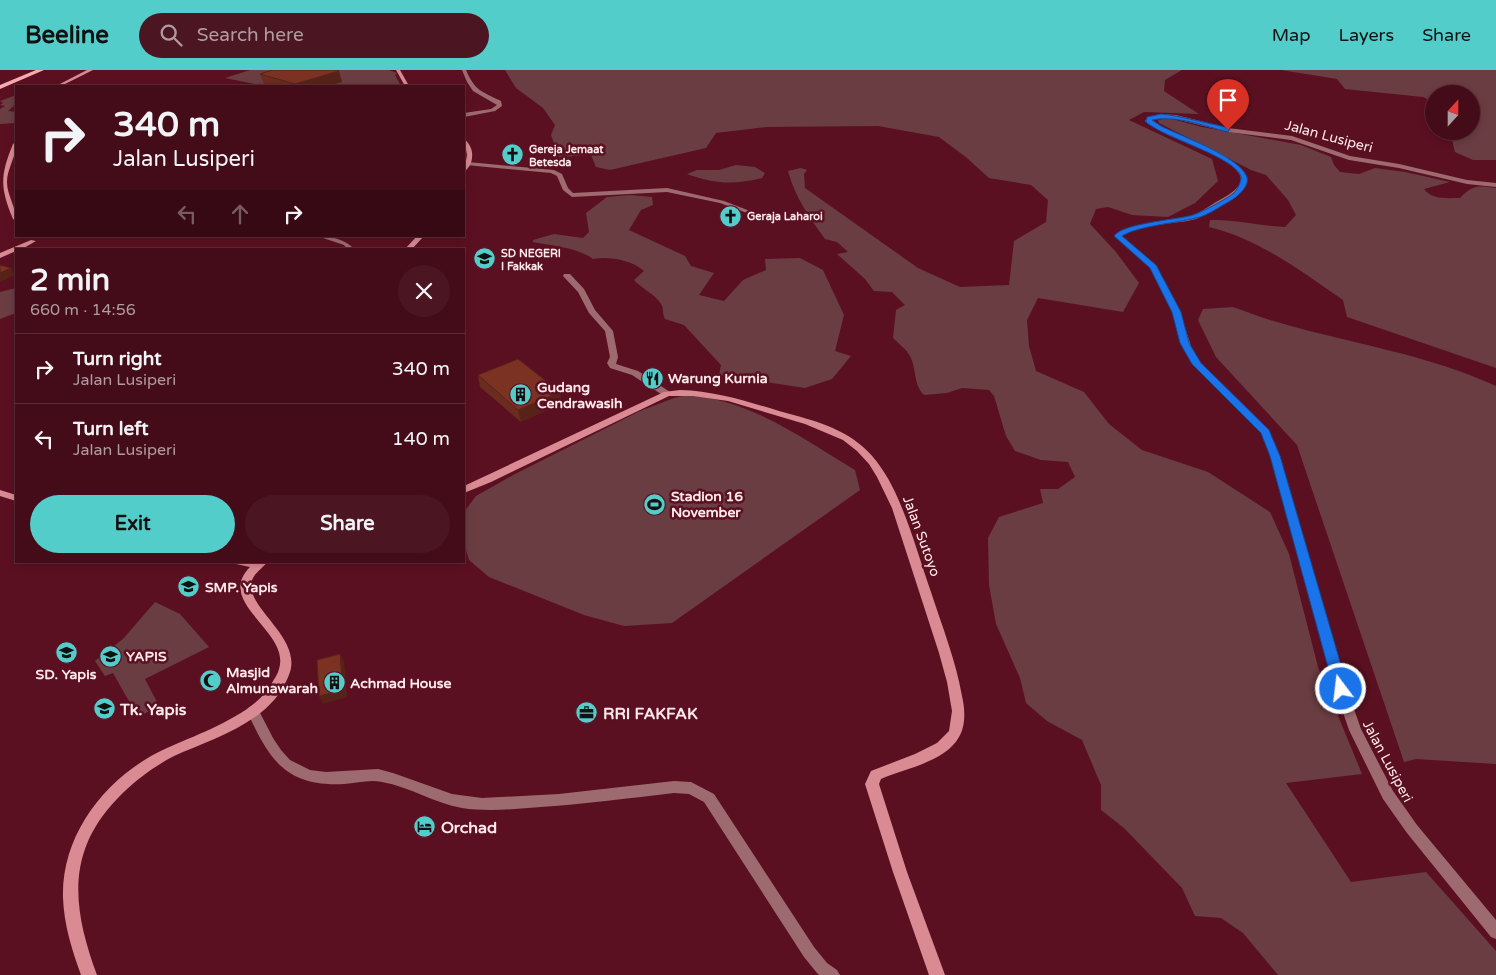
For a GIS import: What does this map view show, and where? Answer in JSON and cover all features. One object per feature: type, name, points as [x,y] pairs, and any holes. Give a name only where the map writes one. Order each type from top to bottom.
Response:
[{"type":"main road","points":[[0,87],[41,70]]},
{"type":"main road","points":[[60,85],[91,70]]},
{"type":"main road","points":[[398,70],[406,85]]},
{"type":"main road","points":[[465,143],[470,151],[466,167]]},
{"type":"main road","points":[[15,145],[7,157],[0,182],[3,195],[15,217]]},
{"type":"main road","points":[[409,248],[420,237]]},
{"type":"main road","points":[[18,248],[33,241]]},
{"type":"main road","points":[[0,256],[15,249]]},
{"type":"main road","name":"Jalan Sutoyo","points":[[465,490],[668,394],[695,392],[734,400],[787,416],[846,438],[863,453],[875,467],[898,507],[925,588],[954,686],[957,706],[957,728],[953,738],[924,757],[874,776],[872,784],[900,872],[937,975]]},
{"type":"main road","points":[[0,493],[15,498]]},
{"type":"main road","points":[[90,975],[83,960],[71,908],[72,870],[77,845],[88,824],[105,802],[134,776],[167,754],[203,738],[254,711],[281,681],[286,669],[287,660],[283,643],[250,604],[245,592],[244,583],[252,570],[260,563]]},
{"type":"street","points":[[464,70],[475,90],[500,104],[493,110],[465,115]]},
{"type":"street","name":"Jalan Lusiperi","points":[[1496,184],[1470,183],[1400,166],[1349,158],[1292,138],[1228,130],[1176,117],[1156,116],[1148,121],[1222,158],[1238,169],[1244,176],[1244,181],[1236,194],[1197,216],[1137,228],[1120,233],[1118,236],[1153,267],[1176,312],[1185,343],[1197,364],[1265,432],[1275,456],[1341,689],[1355,730],[1388,796],[1412,829],[1496,932]]},
{"type":"street","points":[[466,167],[552,171],[560,175],[565,189],[572,195],[667,190],[708,198],[747,211]]},
{"type":"street","points":[[323,237],[346,244],[350,248]]},
{"type":"street","points":[[566,276],[581,291],[592,311],[609,331],[614,357],[611,363],[613,366],[635,373],[668,394]]},
{"type":"street","points":[[254,711],[265,738],[284,764],[292,770],[327,778],[381,775],[452,801],[480,804],[558,800],[674,787],[698,791],[709,798],[736,836],[809,952],[822,968],[832,975]]},
{"type":"shaded area","points":[[250,70],[389,70],[397,73],[395,75],[400,85],[259,85],[225,78]]},
{"type":"shaded area","points":[[505,70],[1182,70],[1165,80],[1164,91],[1199,114],[1144,112],[1129,120],[1212,159],[1218,181],[1195,203],[1168,217],[1132,215],[1108,207],[1096,209],[1090,224],[1116,252],[1139,283],[1123,312],[1038,298],[1027,320],[1029,346],[1036,371],[1084,392],[1109,424],[1142,450],[1208,472],[1270,512],[1289,554],[1318,667],[1362,774],[1286,783],[1351,882],[1426,872],[1496,951],[1496,975],[1278,975],[1243,933],[1221,918],[1195,916],[1182,888],[1124,828],[1101,810],[1101,785],[1082,740],[1047,721],[1026,703],[1020,678],[996,624],[989,585],[988,538],[999,517],[1043,503],[1040,489],[1058,489],[1075,477],[1068,462],[1041,460],[1015,451],[1006,436],[994,396],[989,390],[962,388],[947,393],[924,395],[918,386],[910,356],[893,338],[896,310],[905,305],[892,292],[874,291],[865,279],[837,254],[848,252],[837,242],[825,239],[808,215],[788,171],[801,168],[807,170],[804,174],[805,188],[918,268],[960,287],[1009,285],[1014,241],[1046,222],[1048,200],[1031,185],[989,178],[967,158],[939,137],[878,126],[766,127],[716,133],[706,148],[610,170],[596,167],[591,155],[559,157],[551,135],[555,125],[543,108],[516,88]]},
{"type":"shaded area","points":[[1281,70],[1496,70],[1496,160],[1473,160],[1455,152],[1452,140],[1480,140],[1480,85],[1425,85],[1425,98],[1345,89],[1337,79]]},
{"type":"shaded area","points":[[15,95],[15,105],[8,111],[15,112],[15,123],[0,124],[0,109],[5,106],[0,105],[3,103],[0,101]]},
{"type":"shaded area","points":[[1168,118],[1202,127],[1301,145],[1331,157],[1334,165],[1340,172],[1359,174],[1375,168],[1405,172],[1450,182],[1424,189],[1435,197],[1460,198],[1476,187],[1496,188],[1496,368],[1347,317],[1343,300],[1295,267],[1245,239],[1209,227],[1210,220],[1219,220],[1285,227],[1296,215],[1288,200],[1266,175],[1251,170],[1159,123],[1158,120]]},
{"type":"shaded area","points":[[736,165],[755,167],[765,173],[762,178],[742,182],[716,182],[687,174],[697,170],[719,170]]},
{"type":"shaded area","points":[[630,195],[652,197],[653,205],[641,210],[629,230],[685,256],[691,266],[714,273],[699,295],[724,301],[743,280],[766,270],[765,259],[800,258],[823,270],[844,315],[835,351],[851,356],[832,379],[805,388],[719,375],[721,365],[684,325],[665,319],[659,301],[634,280],[644,271],[639,267],[620,260],[593,259],[572,249],[533,242],[533,240],[554,234],[583,238],[589,232],[586,213],[607,197]]},
{"type":"shaded area","points":[[15,288],[15,313],[0,319],[0,292]]},
{"type":"shaded area","points":[[1233,307],[1310,331],[1418,358],[1471,375],[1496,386],[1496,764],[1416,759],[1404,762],[1297,445],[1216,357],[1198,320],[1203,309]]},
{"type":"shaded area","name":"Stadion 16 November","points":[[687,395],[710,398],[733,404],[775,422],[855,470],[860,490],[672,623],[624,626],[584,615],[489,577],[469,560],[465,547],[465,511],[476,496],[515,474],[640,411]]},
{"type":"shaded area","points":[[155,602],[180,614],[209,647],[145,679],[159,706],[138,717],[113,673],[105,676],[95,661],[123,639]]},
{"type":"building","points":[[272,70],[339,71],[295,84],[260,74]]},
{"type":"building","points":[[0,265],[11,268],[0,273]]},
{"type":"building","points":[[518,359],[560,392],[518,410],[478,375]]},
{"type":"building","name":"Achmad House","points":[[340,654],[343,690],[319,696],[317,660]]},
{"type":"place","name":"Gereja Jemaat Betesda","points":[[513,155]]},
{"type":"place","name":"Geraja Laharoi","points":[[731,216]]},
{"type":"place","name":"SD NEGERI I Fakkak","points":[[485,259]]},
{"type":"place","name":"Warung Kurnia","points":[[652,378]]},
{"type":"place","name":"Gudang Cendrawasih","points":[[521,395]]},
{"type":"place","name":"Stadion 16 November","points":[[655,504]]},
{"type":"place","name":"SMP. Yapis","points":[[189,587]]},
{"type":"place","name":"SD. Yapis","points":[[66,652]]},
{"type":"place","name":"YAPIS","points":[[110,656]]},
{"type":"place","name":"Masjid Almunawarah","points":[[210,680]]},
{"type":"place","name":"Achmad House","points":[[334,683]]},
{"type":"place","name":"Tk. Yapis","points":[[104,709]]},
{"type":"place","name":"RRI FAKFAK","points":[[587,713]]},
{"type":"place","name":"Orchad","points":[[425,827]]},
{"type":"route","points":[[1228,130],[1176,117],[1156,116],[1149,119],[1149,122],[1158,128],[1222,158],[1238,169],[1244,176],[1244,181],[1241,190],[1236,194],[1197,216],[1137,228],[1120,233],[1118,236],[1120,240],[1153,267],[1176,312],[1185,343],[1197,364],[1265,432],[1275,456],[1341,689]]}]
